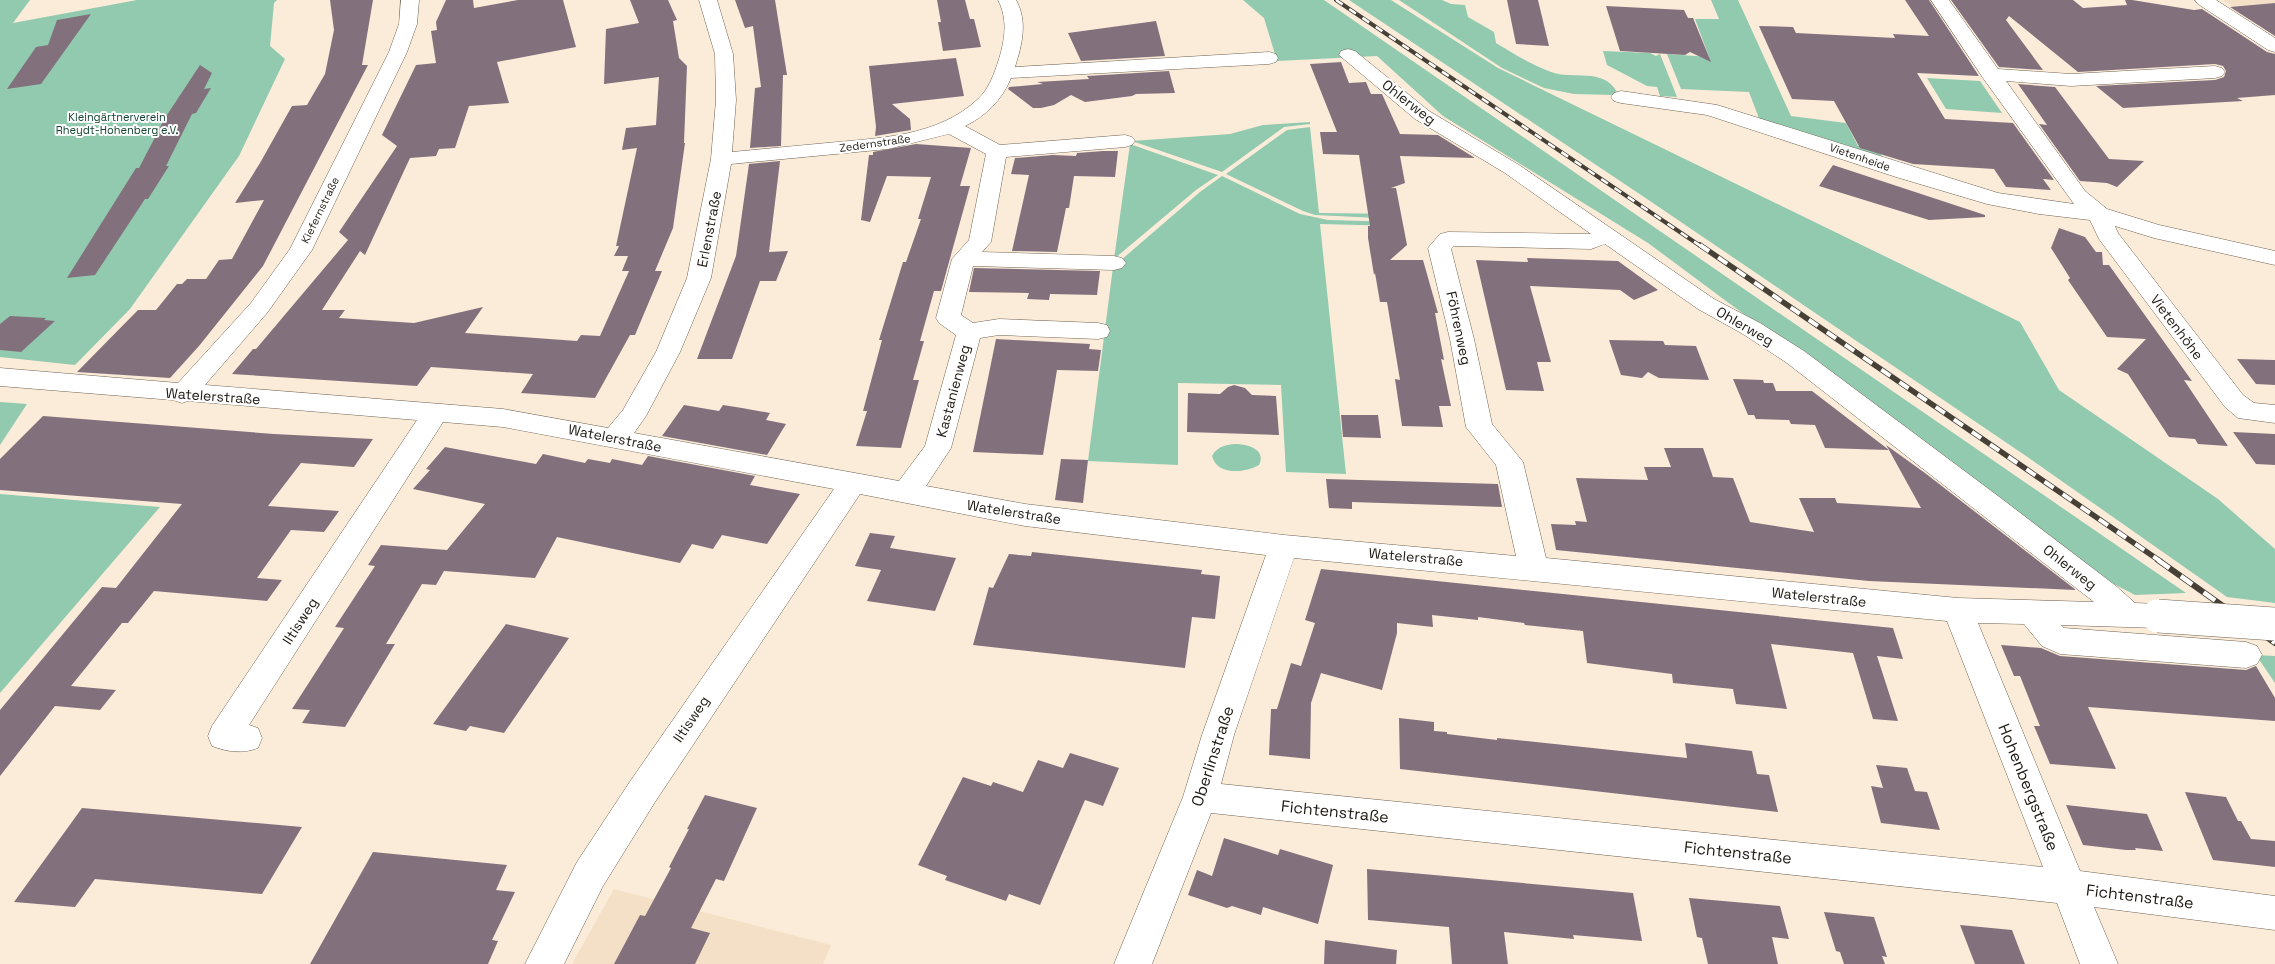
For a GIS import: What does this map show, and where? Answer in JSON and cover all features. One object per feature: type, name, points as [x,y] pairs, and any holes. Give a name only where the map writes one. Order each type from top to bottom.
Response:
[{"type":"street","name":"Kiefernstraße","points":[[182,394],[259,308],[301,250],[398,52],[408,24],[410,0]]},
{"type":"street","name":"Erlenstraße","points":[[615,438],[633,416],[668,352],[699,278],[721,159],[726,100],[724,54],[708,0]]},
{"type":"street","name":"Zedernstraße","points":[[721,159],[898,142],[928,135],[950,126],[981,108],[995,92],[1004,73],[1014,31],[1010,4],[1007,0]]},
{"type":"street","name":"Vietenheide","points":[[1940,0],[2077,196],[2100,214]]},
{"type":"street","points":[[2204,0],[2275,46]]},
{"type":"street","name":"Ohlerweg","points":[[1348,55],[1422,115],[1512,169],[1706,304],[1742,321],[1844,393],[2106,594],[2129,616]]},
{"type":"street","points":[[1004,73],[1269,58]]},
{"type":"street","points":[[1990,74],[2071,80],[2215,72]]},
{"type":"street","name":"Vietenheide","points":[[1621,97],[1710,109],[1904,172],[1995,199],[2039,207],[2100,214],[2154,231],[2275,258]]},
{"type":"street","points":[[950,126],[997,152],[1125,141]]},
{"type":"street","name":"Kastanienweg","points":[[906,493],[938,448],[969,332],[948,318],[963,259],[980,242],[997,152]]},
{"type":"street","name":"Vietenhöhe","points":[[2100,214],[2106,234],[2234,401],[2246,412],[2275,414]]},
{"type":"street","name":"Föhrenweg","points":[[1534,569],[1510,462],[1479,427],[1460,331],[1439,248],[1448,239],[1591,242],[1608,235]]},
{"type":"street","points":[[963,259],[1114,263]]},
{"type":"street","points":[[969,332],[999,327],[1098,331]]},
{"type":"street","name":"Watelerstraße","points":[[0,377],[182,394],[503,418],[1025,515],[1284,546],[1958,610],[2158,616],[2275,624]]},
{"type":"street","name":"Iltisweg","points":[[246,738],[224,736],[436,412]]},
{"type":"street","name":"Iltisweg","points":[[544,964],[590,874],[643,791],[853,482]]},
{"type":"street","name":"Oberlinstraße","points":[[1133,964],[1200,796],[1218,734],[1284,546]]},
{"type":"street","name":"Hohenbergstraße","points":[[1958,610],[2070,887],[2099,964]]},
{"type":"street","points":[[2032,612],[2053,637],[2060,641],[2246,655]]},
{"type":"street","name":"Fichtenstraße","points":[[1200,796],[2070,887],[2275,913]]},
{"type":"shaded area","points":[[2223,0],[2275,0],[2275,34]]},
{"type":"shaded area","points":[[614,889],[831,945],[823,964],[572,964]]},
{"type":"green space","name":"Kleingärtnerverein Rheydt-Hohenberg e.V.","points":[[0,0],[30,0],[13,23],[137,0],[277,0],[274,3],[270,46],[285,59],[239,156],[130,309],[75,365],[0,357]]},
{"type":"green space","points":[[1243,0],[1324,0],[2186,593],[2135,595],[2077,565],[2005,508],[1648,243],[1443,116],[1377,56],[1277,61],[1264,18]]},
{"type":"green space","points":[[1349,0],[1391,0],[1498,68],[2020,322],[2059,390],[2218,499],[2275,549],[2275,603],[2227,597],[2026,456]]},
{"type":"green space","points":[[1399,0],[1442,0],[1451,4],[1465,5],[1468,17],[1494,32],[1496,43],[1516,55],[1551,72],[1604,79],[1617,92],[1614,95],[1574,94],[1544,88],[1502,68]]},
{"type":"green space","points":[[1711,0],[1738,0],[1791,116],[1846,123],[1858,146],[1877,148],[1885,161],[1760,121],[1749,92],[1681,89],[1667,54],[1709,57],[1695,19],[1719,19]]},
{"type":"green space","points":[[1603,51],[1650,53],[1656,56],[1660,54],[1677,97],[1660,96],[1657,87],[1647,86],[1607,65]]},
{"type":"green space","points":[[1927,78],[1980,81],[2002,113],[1946,109]]},
{"type":"green space","points":[[1310,122],[1310,124],[1284,127],[1222,172],[1132,141],[1230,134],[1263,125]]},
{"type":"green space","points":[[1310,127],[1319,213],[1398,214],[1399,219],[1315,215],[1226,174],[1287,130]]},
{"type":"green space","points":[[1130,144],[1218,175],[1196,190],[1114,259]]},
{"type":"green space","points":[[1222,176],[1300,214],[1328,220],[1399,222],[1400,226],[1320,224],[1346,474],[1286,472],[1281,385],[1178,383],[1178,465],[1088,461],[1113,267],[1200,192]]},
{"type":"green space","points":[[0,402],[27,404],[0,445]]},
{"type":"green space","points":[[1238,444],[1252,447],[1259,452],[1261,460],[1259,465],[1239,471],[1225,470],[1219,467],[1212,456],[1214,453],[1227,445]]},
{"type":"green space","points":[[0,494],[160,507],[0,693]]},
{"type":"green space","points":[[2256,655],[2275,656],[2275,683]]},
{"type":"building","points":[[330,0],[373,0],[362,65],[368,65],[263,266],[199,346],[170,378],[77,372],[138,310],[156,310],[177,284],[182,284],[187,279],[206,279],[219,260],[232,259],[264,200],[235,203],[292,106],[307,105],[325,74],[334,30]]},
{"type":"building","points":[[446,0],[473,0],[474,8],[518,0],[563,0],[576,47],[497,62],[509,103],[469,106],[455,148],[439,149],[436,156],[410,158],[365,255],[360,251],[322,310],[345,310],[339,318],[414,323],[483,307],[465,333],[577,341],[581,335],[600,336],[629,271],[622,271],[628,256],[614,256],[619,246],[616,246],[637,148],[622,150],[626,128],[656,125],[659,77],[604,84],[606,29],[639,23],[630,0],[668,0],[677,20],[673,21],[679,58],[687,66],[685,143],[673,228],[655,271],[662,271],[635,335],[630,335],[595,398],[521,393],[533,374],[431,367],[417,386],[232,374],[253,349],[256,349],[348,240],[339,232],[397,146],[382,135],[416,65],[436,63],[431,31],[437,30],[436,22]]},
{"type":"building","points":[[735,0],[775,0],[787,75],[783,75],[781,146],[750,148],[755,88],[761,87],[753,26],[745,28]]},
{"type":"building","points":[[937,0],[965,0],[970,19],[974,19],[981,47],[943,51],[938,22],[941,22]]},
{"type":"building","points":[[1507,0],[1538,0],[1549,46],[1516,44]]},
{"type":"building","points":[[1905,0],[1929,0],[1979,76],[1917,73],[1945,119],[2013,123],[2054,180],[2043,179],[2051,190],[2006,187],[1994,169],[1913,164],[1860,148],[1834,101],[1792,99],[1759,26],[1793,27],[1796,33],[1895,38],[1893,34],[1929,36]]},
{"type":"building","points":[[1951,0],[2073,0],[2083,8],[2127,5],[2125,0],[2132,0],[2194,10],[2202,9],[2267,52],[2275,54],[2275,95],[2237,98],[2243,101],[2123,108],[2096,86],[2215,80],[2224,77],[2226,71],[2223,66],[2215,64],[2078,72],[2009,16],[2006,20],[2043,70],[1999,67]]},
{"type":"building","points":[[2275,3],[2275,36],[2230,7]]},
{"type":"building","points":[[1606,6],[1684,10],[1688,18],[1693,18],[1711,62],[1690,52],[1685,55],[1620,51]]},
{"type":"building","points":[[91,14],[41,84],[7,89],[36,47],[48,45],[57,20]]},
{"type":"building","points":[[1156,21],[1165,56],[1081,61],[1068,33]]},
{"type":"building","points":[[956,58],[964,96],[892,104],[910,119],[911,130],[875,136],[876,127],[869,66]]},
{"type":"building","points":[[1341,62],[1349,83],[1366,82],[1371,94],[1382,94],[1400,134],[1438,135],[1475,158],[1400,156],[1405,183],[1391,188],[1396,188],[1407,245],[1390,260],[1423,260],[1438,313],[1435,313],[1444,360],[1441,359],[1451,406],[1439,406],[1443,427],[1402,426],[1395,379],[1400,380],[1387,302],[1380,302],[1375,273],[1374,275],[1368,238],[1368,226],[1370,226],[1359,155],[1323,154],[1320,132],[1337,132],[1310,64]]},
{"type":"building","points":[[200,65],[212,73],[204,89],[211,88],[196,113],[192,114],[166,166],[169,166],[95,275],[67,278],[136,168],[139,168],[165,118]]},
{"type":"building","points":[[1169,71],[1175,93],[1136,94],[1085,102],[1071,95],[1054,105],[1033,108],[1008,89],[1009,87],[1043,84],[1037,82],[1089,79],[1087,76]]},
{"type":"building","points":[[2018,84],[2055,87],[2109,159],[2144,161],[2117,187],[2107,183],[2080,181],[2039,124],[2047,125]]},
{"type":"building","points":[[916,144],[971,148],[960,186],[970,186],[941,291],[934,291],[920,341],[924,341],[913,380],[919,380],[901,448],[856,446],[867,411],[863,411],[882,340],[879,340],[903,262],[906,262],[921,219],[918,219],[931,177],[887,176],[870,222],[861,220],[869,155],[873,155],[873,152]]},
{"type":"building","points":[[1118,151],[1115,177],[1074,176],[1069,208],[1066,208],[1057,252],[1012,251],[1029,175],[1011,174],[1015,158],[1053,155],[1076,156],[1077,153]]},
{"type":"building","points":[[780,161],[769,252],[788,251],[776,281],[760,281],[732,359],[697,359],[736,256],[749,164]]},
{"type":"building","points":[[1833,165],[1985,215],[1985,217],[1929,220],[1819,186]]},
{"type":"building","points":[[2059,228],[2085,237],[2096,252],[2102,252],[2103,265],[2109,265],[2192,381],[2184,380],[2228,446],[2198,444],[2195,439],[2169,437],[2128,374],[2117,369],[2146,339],[2107,337],[2068,280],[2070,278],[2051,248]]},
{"type":"building","points":[[1527,258],[1618,261],[1658,290],[1634,300],[1620,290],[1530,286],[1551,362],[1537,362],[1544,391],[1506,390],[1476,260],[1528,262]]},
{"type":"building","points":[[974,268],[1100,271],[1097,295],[1050,294],[1049,300],[1027,299],[1029,293],[969,292]]},
{"type":"building","points":[[10,316],[46,318],[44,320],[55,321],[21,352],[0,350],[0,324]]},
{"type":"building","points":[[996,339],[1090,344],[1089,349],[1101,350],[1098,371],[1057,370],[1043,455],[973,452]]},
{"type":"building","points":[[1609,340],[1663,341],[1665,345],[1696,346],[1709,380],[1659,378],[1648,372],[1642,378],[1621,375]]},
{"type":"building","points":[[2237,359],[2275,360],[2275,385],[2256,384]]},
{"type":"building","points":[[1733,379],[1763,380],[1764,383],[1773,383],[1776,391],[1812,391],[1889,450],[1825,448],[1815,425],[1791,424],[1789,420],[1756,419],[1754,415],[1748,415]]},
{"type":"building","points":[[1234,385],[1245,388],[1252,395],[1276,396],[1279,435],[1187,432],[1188,393],[1220,394],[1228,387]]},
{"type":"building","points":[[684,405],[719,411],[723,405],[770,413],[766,420],[786,424],[767,455],[662,436]]},
{"type":"building","points":[[1341,415],[1378,415],[1381,438],[1343,437]]},
{"type":"building","points":[[43,416],[274,434],[373,439],[354,467],[301,463],[268,506],[339,511],[324,532],[291,530],[257,578],[282,580],[267,601],[154,591],[128,623],[122,623],[71,686],[116,690],[100,710],[55,706],[0,776],[0,710],[102,587],[116,588],[182,504],[0,490],[0,459]]},
{"type":"building","points":[[2233,432],[2275,434],[2275,465],[2256,464]]},
{"type":"building","points":[[1886,445],[2076,590],[1869,581],[1556,550],[1551,524],[1576,525],[1575,521],[1587,522],[1576,478],[1648,480],[1644,467],[1671,467],[1664,448],[1703,448],[1713,477],[1733,478],[1750,522],[1814,532],[1799,498],[1835,498],[1837,503],[1921,508]]},
{"type":"building","points":[[445,447],[536,464],[543,454],[585,463],[588,459],[610,463],[612,459],[642,465],[648,456],[755,476],[750,485],[800,494],[767,544],[722,535],[713,549],[692,544],[680,563],[557,537],[535,578],[444,571],[436,585],[422,584],[386,644],[395,644],[345,727],[302,723],[310,710],[292,709],[344,628],[335,627],[375,566],[368,565],[381,545],[447,550],[485,504],[413,489],[430,470],[426,469]]},
{"type":"building","points":[[1061,459],[1088,460],[1083,503],[1055,500]]},
{"type":"building","points":[[1326,479],[1498,484],[1502,507],[1352,502],[1352,509],[1329,508]]},
{"type":"building","points":[[870,533],[895,536],[890,548],[956,558],[935,611],[867,601],[881,570],[855,566]]},
{"type":"building","points":[[1032,552],[1202,570],[1201,574],[1220,576],[1215,619],[1192,617],[1185,668],[973,645],[989,587],[993,588],[1009,554],[1031,556]]},
{"type":"building","points":[[1321,569],[1893,628],[1903,659],[1877,656],[1898,721],[1873,719],[1853,653],[1771,644],[1787,709],[1736,704],[1733,689],[1673,683],[1672,674],[1587,663],[1583,631],[1525,625],[1524,623],[1478,617],[1478,620],[1432,615],[1433,627],[1397,623],[1397,633],[1382,690],[1321,673],[1311,703],[1310,759],[1269,755],[1271,709],[1277,709],[1291,663],[1301,666],[1315,623],[1305,620]]},
{"type":"building","points":[[506,624],[569,638],[504,733],[470,726],[466,731],[433,724]]},
{"type":"building","points":[[2001,645],[2041,648],[2060,656],[2246,670],[2256,666],[2275,698],[2275,721],[2088,707],[2116,769],[2050,764],[2034,726],[2040,726],[2020,676],[2014,676]]},
{"type":"building","points":[[1399,718],[1434,722],[1434,731],[1447,732],[1447,734],[1687,758],[1685,743],[1752,751],[1757,774],[1769,775],[1778,812],[1400,769]]},
{"type":"building","points":[[1070,753],[1119,768],[1103,806],[1085,800],[1040,905],[1009,894],[1006,901],[945,880],[947,876],[918,865],[963,777],[991,786],[993,782],[1023,792],[1038,760],[1063,768]]},
{"type":"building","points":[[1876,765],[1907,768],[1915,791],[1927,792],[1940,830],[1881,823],[1871,786],[1883,788]]},
{"type":"building","points":[[2185,792],[2226,797],[2238,821],[2241,821],[2251,839],[2275,841],[2275,867],[2213,860]]},
{"type":"building","points":[[705,795],[757,808],[724,881],[716,879],[691,928],[710,933],[695,964],[614,964],[640,915],[645,916],[671,868],[669,867]]},
{"type":"building","points":[[2066,805],[2147,814],[2163,851],[2135,848],[2136,850],[2126,850],[2083,845]]},
{"type":"building","points":[[82,808],[302,827],[262,894],[95,879],[75,907],[14,902]]},
{"type":"building","points":[[1224,838],[1278,855],[1280,849],[1333,865],[1318,924],[1263,907],[1261,915],[1232,906],[1227,908],[1188,895],[1197,870],[1212,876]]},
{"type":"building","points":[[373,852],[507,865],[496,890],[515,892],[492,940],[498,941],[488,964],[310,964]]},
{"type":"building","points":[[1367,869],[1633,893],[1642,941],[1573,935],[1574,939],[1504,932],[1508,964],[1452,964],[1449,927],[1368,920]]},
{"type":"building","points":[[1689,898],[1780,906],[1789,939],[1772,937],[1778,964],[1708,964],[1702,938],[1697,937]]},
{"type":"building","points":[[1824,912],[1874,917],[1887,957],[1882,956],[1885,964],[1844,964],[1840,952],[1836,951]]},
{"type":"building","points":[[1960,925],[2012,930],[2025,964],[1975,964]]},
{"type":"building","points":[[1325,940],[1397,950],[1396,964],[1324,964]]},
{"type":"railway","points":[[1336,0],[1702,247]]},
{"type":"railway","points":[[1700,245],[2160,561]]},
{"type":"railway","points":[[2158,560],[2275,643]]}]
